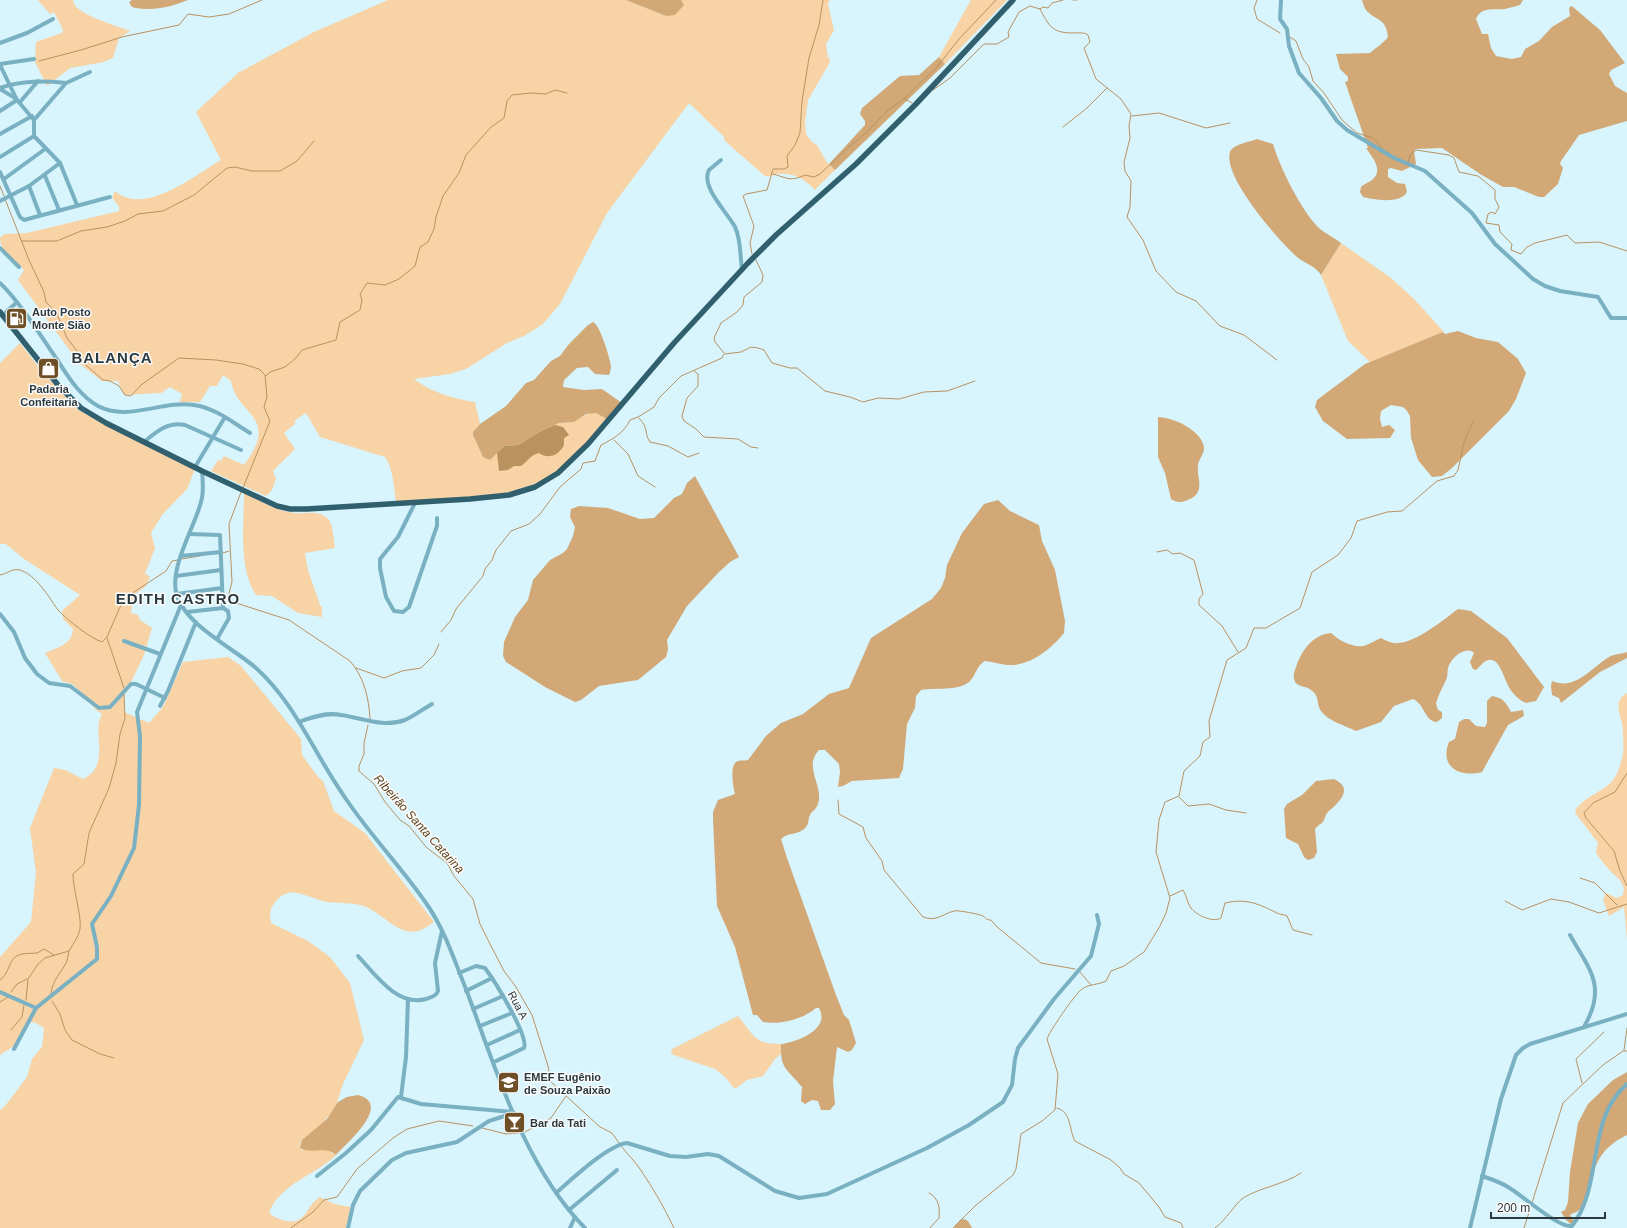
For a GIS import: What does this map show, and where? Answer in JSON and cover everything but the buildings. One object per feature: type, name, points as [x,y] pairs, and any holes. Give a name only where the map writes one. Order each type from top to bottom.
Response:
[{"type":"highway","points":[[1,313],[54,380],[74,402],[88,412],[202,471],[277,506],[290,509],[415,503],[509,495],[535,487],[550,479],[588,444],[674,343],[742,270],[776,235],[856,164],[916,104],[1013,0]]},
{"type":"street","points":[[1281,0],[1280,19],[1287,30],[1289,46],[1299,73],[1321,98],[1337,121],[1347,130],[1394,158],[1425,171],[1472,213],[1495,244],[1533,279],[1545,286],[1560,291],[1598,297],[1610,318],[1627,318]]},
{"type":"street","points":[[0,43],[27,33],[53,19]]},
{"type":"street","points":[[34,59],[0,65],[18,100],[33,118],[34,136],[60,163],[77,205]]},
{"type":"street","points":[[0,134],[33,118],[66,83],[90,72]]},
{"type":"street","points":[[0,111],[18,100],[38,81]]},
{"type":"street","points":[[0,89],[10,84],[38,81],[66,83]]},
{"type":"street","points":[[0,89],[18,100]]},
{"type":"street","points":[[0,157],[34,136]]},
{"type":"street","points":[[4,179],[45,149]]},
{"type":"street","points":[[721,160],[709,170],[707,179],[719,205],[735,228],[742,270]]},
{"type":"street","points":[[5,199],[45,176],[60,163]]},
{"type":"street","points":[[0,172],[4,179],[5,199],[20,217],[26,220],[110,197]]},
{"type":"street","points":[[45,176],[58,210]]},
{"type":"street","points":[[29,186],[40,215]]},
{"type":"street","points":[[0,248],[20,267]]},
{"type":"street","points":[[0,283],[73,383],[87,397],[99,406],[113,411],[125,412],[167,405],[186,404],[207,408],[225,417],[250,433]]},
{"type":"street","points":[[1,313],[16,303]]},
{"type":"street","points":[[195,467],[225,417]]},
{"type":"street","points":[[144,442],[161,428],[178,424],[241,450]]},
{"type":"street","points":[[202,471],[202,500],[181,556],[176,576],[175,585],[181,605],[196,622],[262,674],[292,709],[342,795],[426,903],[442,930],[514,1113],[533,1156],[556,1193],[583,1227]]},
{"type":"street","points":[[415,503],[398,537],[380,559],[380,568],[386,597],[394,611],[403,612],[409,607],[437,526],[437,518]]},
{"type":"street","points":[[189,534],[218,534],[221,537],[223,608]]},
{"type":"street","points":[[181,556],[221,552]]},
{"type":"street","points":[[176,576],[221,570]]},
{"type":"street","points":[[177,594],[222,588]]},
{"type":"street","points":[[14,1048],[36,1008],[97,959],[97,947],[92,924],[111,896],[134,848],[136,838],[139,805],[140,736],[136,716],[181,605]]},
{"type":"street","points":[[187,612],[226,608],[229,615],[218,639]]},
{"type":"street","points":[[0,614],[14,632],[32,668],[45,681],[70,686],[99,708],[110,707],[131,684],[136,684],[165,698]]},
{"type":"street","points":[[160,706],[168,691],[196,622]]},
{"type":"street","points":[[124,641],[160,654]]},
{"type":"street","points":[[299,722],[315,716],[341,715],[374,723],[387,723],[405,720],[432,704]]},
{"type":"street","points":[[556,1193],[604,1154],[622,1144],[634,1144],[658,1154],[670,1156],[714,1154],[775,1191],[798,1198],[827,1194],[927,1148],[969,1125],[1003,1102],[1012,1085],[1015,1059],[1018,1048],[1067,982],[1090,956],[1099,924],[1097,915]]},
{"type":"street","points":[[358,956],[392,991],[408,999],[423,1000],[437,994],[438,985],[435,963],[442,930]]},
{"type":"street","points":[[1570,935],[1593,976],[1595,984],[1595,1003],[1585,1025]]},
{"type":"street","name":"Rua A","points":[[459,973],[476,966],[482,966],[485,968],[503,996],[525,1039],[524,1048],[494,1062]]},
{"type":"street","points":[[466,991],[492,978]]},
{"type":"street","points":[[0,992],[36,1008]]},
{"type":"street","points":[[473,1009],[503,996]]},
{"type":"street","points":[[401,1097],[406,1057],[408,999]]},
{"type":"street","points":[[480,1026],[512,1013]]},
{"type":"street","points":[[1470,1228],[1499,1105],[1518,1052],[1530,1044],[1585,1025],[1627,1014]]},
{"type":"street","points":[[487,1045],[520,1030]]},
{"type":"street","points":[[1482,1176],[1508,1187],[1564,1226],[1572,1225],[1584,1205],[1588,1194],[1598,1140],[1605,1118],[1615,1096],[1627,1084]]},
{"type":"street","points":[[401,1097],[410,1102],[421,1104],[514,1113]]},
{"type":"street","points":[[316,1176],[346,1153],[371,1130],[395,1100],[401,1097]]},
{"type":"street","points":[[348,1228],[353,1205],[360,1191],[392,1160],[406,1153],[457,1142],[489,1121],[514,1113]]},
{"type":"street","points":[[569,1210],[617,1170]]},
{"type":"street","points":[[570,1228],[575,1217]]},
{"type":"shaded area","points":[[38,0],[73,0],[75,5],[80,10],[88,15],[130,31],[119,38],[113,58],[104,62],[70,68],[47,86],[35,62],[36,42],[62,33],[63,30],[54,12],[50,14]]},
{"type":"shaded area","points":[[132,0],[188,0],[168,7],[146,9],[132,7],[129,2]]},
{"type":"shaded area","points":[[388,0],[626,0],[666,16],[683,5],[681,0],[830,0],[828,4],[834,30],[826,44],[828,58],[830,58],[829,64],[808,100],[805,122],[806,134],[812,142],[817,145],[826,161],[835,170],[815,190],[794,175],[778,174],[765,176],[725,141],[724,137],[689,103],[607,213],[560,304],[543,324],[524,336],[507,343],[466,369],[450,374],[414,379],[428,388],[443,394],[475,402],[480,424],[473,432],[473,435],[482,455],[513,446],[528,440],[554,425],[572,422],[590,413],[598,413],[607,419],[567,463],[551,475],[535,484],[517,490],[456,499],[396,502],[390,467],[385,457],[320,437],[306,413],[294,421],[296,423],[284,433],[295,449],[273,471],[276,479],[272,490],[266,496],[211,471],[218,460],[221,461],[224,456],[244,465],[254,449],[258,436],[258,426],[254,418],[235,393],[231,381],[223,375],[217,386],[210,386],[200,402],[180,402],[182,394],[170,387],[161,393],[124,395],[118,381],[102,381],[79,363],[18,280],[24,270],[2,248],[0,238],[4,234],[27,233],[119,211],[119,206],[112,198],[115,191],[127,198],[140,199],[154,197],[169,191],[198,175],[221,160],[196,112],[238,73],[314,32]]},
{"type":"shaded area","points":[[626,0],[681,0],[684,5],[675,15],[666,16]]},
{"type":"shaded area","points":[[971,0],[1007,0],[945,64],[939,57]]},
{"type":"shaded area","points":[[1362,0],[1523,0],[1520,5],[1509,8],[1484,10],[1476,19],[1482,34],[1488,34],[1491,48],[1496,56],[1512,59],[1521,57],[1525,49],[1539,41],[1552,27],[1570,16],[1569,8],[1571,6],[1600,30],[1625,63],[1611,70],[1609,74],[1615,86],[1627,93],[1627,121],[1579,135],[1561,161],[1560,164],[1563,168],[1558,184],[1544,197],[1539,197],[1514,187],[1503,187],[1480,174],[1442,148],[1416,149],[1414,151],[1416,164],[1402,171],[1391,168],[1388,169],[1388,177],[1397,183],[1405,184],[1407,192],[1404,196],[1393,200],[1363,197],[1360,192],[1361,187],[1374,178],[1377,166],[1366,148],[1368,148],[1345,82],[1348,81],[1348,77],[1340,69],[1336,54],[1370,53],[1388,37],[1384,24],[1367,11]]},
{"type":"shaded area","points":[[939,57],[945,64],[835,170],[829,164],[865,125],[865,121],[860,114],[862,108],[900,76],[919,75]]},
{"type":"shaded area","points":[[1257,139],[1273,144],[1286,177],[1306,212],[1320,229],[1341,243],[1321,275],[1317,270],[1297,257],[1278,237],[1254,208],[1243,192],[1235,176],[1230,163],[1230,152],[1238,145]]},
{"type":"shaded area","points":[[1341,243],[1391,278],[1414,299],[1444,332],[1370,362],[1348,341],[1321,275]]},
{"type":"shaded area","points":[[593,322],[596,324],[602,335],[607,350],[611,366],[609,375],[595,374],[588,367],[577,368],[564,380],[563,387],[584,390],[602,389],[622,403],[607,419],[596,413],[586,414],[574,422],[559,423],[539,432],[519,445],[504,446],[490,460],[483,457],[473,432],[480,424],[506,406],[526,383],[534,380],[551,361],[560,356],[569,344]]},
{"type":"shaded area","points":[[1458,331],[1476,338],[1498,342],[1518,359],[1526,373],[1516,399],[1509,411],[1452,468],[1442,476],[1432,477],[1418,460],[1411,438],[1410,416],[1403,407],[1391,405],[1381,411],[1380,419],[1382,427],[1389,425],[1395,430],[1390,438],[1347,439],[1323,421],[1315,407],[1317,400],[1365,364],[1443,332],[1445,334]]},
{"type":"shaded area","points":[[20,343],[44,374],[77,409],[101,423],[195,469],[187,489],[162,515],[151,533],[155,548],[145,574],[150,576],[146,586],[134,595],[131,613],[138,615],[140,620],[152,628],[144,655],[124,697],[124,712],[149,723],[163,707],[183,662],[228,657],[241,666],[301,739],[302,755],[318,777],[323,781],[334,811],[365,833],[434,922],[418,931],[410,932],[401,929],[364,906],[327,902],[294,893],[288,893],[282,896],[272,906],[270,911],[271,923],[308,941],[330,957],[350,983],[364,1040],[343,1084],[335,1109],[318,1128],[300,1143],[302,1150],[327,1150],[336,1155],[328,1162],[289,1187],[274,1203],[269,1213],[286,1221],[298,1220],[302,1218],[311,1205],[320,1197],[334,1204],[351,1207],[346,1228],[0,1228],[0,1110],[5,1106],[27,1077],[32,1059],[42,1047],[44,1028],[36,1023],[27,1021],[14,1046],[0,1055],[0,957],[31,922],[36,873],[30,828],[54,768],[65,770],[83,779],[93,772],[98,762],[99,727],[102,714],[96,710],[72,684],[62,681],[45,653],[63,645],[70,638],[73,629],[63,619],[62,611],[80,595],[24,559],[6,544],[0,544],[0,363]]},
{"type":"shaded area","points":[[1158,417],[1171,419],[1186,426],[1198,436],[1204,448],[1198,465],[1199,490],[1192,498],[1183,502],[1174,501],[1171,499],[1165,473],[1158,457]]},
{"type":"shaded area","points":[[555,425],[563,427],[569,435],[564,438],[564,445],[557,454],[546,456],[539,453],[531,457],[521,466],[514,466],[508,470],[499,471],[497,453],[504,446],[519,445],[539,432]]},
{"type":"shaded area","points":[[695,476],[739,557],[730,562],[719,572],[687,606],[667,640],[668,649],[666,657],[638,680],[599,686],[581,700],[575,702],[545,687],[506,662],[503,656],[504,642],[515,617],[528,600],[533,580],[550,560],[567,549],[573,536],[575,527],[570,517],[571,509],[579,506],[608,508],[640,519],[654,518],[674,498],[682,494],[687,483]]},
{"type":"shaded area","points":[[244,493],[268,505],[288,512],[319,514],[327,518],[331,524],[335,548],[305,553],[308,570],[322,607],[322,617],[298,613],[272,596],[256,595],[250,584],[244,559]]},
{"type":"shaded area","points":[[998,500],[1010,511],[1039,525],[1042,541],[1055,570],[1065,621],[1064,633],[1043,653],[1030,661],[1011,665],[985,661],[980,665],[970,681],[959,687],[921,690],[916,696],[915,708],[907,724],[903,769],[899,778],[852,781],[838,787],[840,772],[839,764],[825,750],[819,750],[813,762],[814,774],[819,794],[817,806],[811,813],[808,824],[803,830],[787,835],[781,839],[836,995],[844,1015],[849,1020],[856,1043],[852,1050],[848,1052],[837,1047],[833,1081],[835,1104],[830,1110],[821,1110],[818,1101],[812,1100],[805,1104],[801,1101],[802,1087],[786,1068],[781,1053],[781,1044],[803,1037],[816,1028],[820,1022],[821,1015],[819,1008],[816,1008],[798,1018],[777,1023],[763,1022],[757,1015],[753,1015],[735,947],[717,906],[713,812],[718,800],[735,794],[732,776],[733,766],[735,763],[748,760],[766,736],[781,723],[803,714],[829,694],[849,688],[871,638],[932,599],[941,588],[945,578],[947,565],[962,533],[984,504]]},
{"type":"shaded area","points":[[1458,609],[1471,611],[1507,638],[1544,687],[1536,701],[1526,703],[1517,697],[1510,689],[1497,663],[1493,660],[1483,663],[1476,670],[1473,669],[1470,662],[1474,653],[1470,651],[1463,652],[1455,657],[1448,668],[1447,678],[1436,704],[1438,710],[1442,712],[1442,718],[1437,722],[1429,719],[1417,701],[1413,699],[1394,706],[1381,722],[1356,731],[1324,715],[1314,692],[1296,684],[1295,682],[1294,673],[1299,658],[1314,640],[1325,634],[1331,633],[1346,643],[1355,646],[1368,645],[1381,638],[1394,643],[1405,642],[1430,630]]},
{"type":"shaded area","points":[[1627,652],[1627,658],[1600,672],[1561,703],[1559,698],[1552,695],[1552,681],[1568,683],[1575,681],[1609,657]]},
{"type":"shaded area","points":[[1627,693],[1627,939],[1624,907],[1609,916],[1603,900],[1606,893],[1617,898],[1623,895],[1624,888],[1620,880],[1610,871],[1598,856],[1596,852],[1598,843],[1576,814],[1575,810],[1583,802],[1610,784],[1620,767],[1623,754],[1623,743],[1622,726],[1618,706],[1620,699]]},
{"type":"shaded area","points":[[1492,696],[1504,701],[1511,712],[1523,710],[1524,716],[1508,725],[1482,772],[1459,772],[1449,764],[1447,758],[1449,742],[1455,739],[1459,722],[1464,719],[1469,719],[1476,726],[1485,727],[1487,723],[1487,701]]},
{"type":"shaded area","points":[[1334,779],[1343,787],[1343,796],[1327,813],[1322,823],[1315,829],[1317,852],[1314,858],[1308,860],[1304,857],[1298,844],[1286,838],[1284,809],[1287,804],[1302,795],[1316,781]]},
{"type":"shaded area","points":[[738,1016],[755,1038],[772,1044],[781,1044],[781,1054],[775,1059],[763,1076],[747,1080],[735,1089],[724,1076],[715,1069],[671,1054],[672,1049]]},
{"type":"shaded area","points":[[1627,1072],[1627,1135],[1610,1145],[1600,1158],[1593,1173],[1583,1204],[1578,1211],[1570,1215],[1574,1221],[1572,1225],[1566,1220],[1561,1212],[1565,1210],[1568,1202],[1570,1172],[1578,1123],[1588,1104],[1613,1080]]},
{"type":"shaded area","points":[[358,1095],[368,1100],[371,1106],[369,1115],[357,1133],[336,1155],[332,1152],[323,1150],[309,1151],[300,1148],[302,1140],[327,1119],[338,1102],[347,1097]]},
{"type":"shaded area","points":[[964,1219],[968,1221],[972,1228],[954,1228],[960,1220]]},
{"type":"waterway","points":[[39,61],[122,37],[179,25],[188,14],[209,17],[229,14],[262,0]]},
{"type":"waterway","points":[[752,254],[750,243],[754,226],[743,196],[746,194],[767,190],[773,169],[784,169],[788,167],[787,156],[795,145],[800,133],[802,101],[809,58],[819,25],[823,0]]},
{"type":"waterway","points":[[773,174],[792,179],[805,175],[814,177],[820,174],[867,132],[887,111],[904,99],[937,67],[959,39],[996,0]]},
{"type":"waterway","points":[[933,90],[950,78],[984,44],[997,44],[1009,37],[1008,32],[1019,12],[1030,6],[1040,9],[1043,7],[1048,8],[1052,3],[1063,0]]},
{"type":"waterway","points":[[1257,0],[1254,8],[1257,19],[1280,33]]},
{"type":"waterway","points":[[1040,9],[1049,24],[1056,30],[1066,33],[1083,33],[1088,35],[1090,42],[1084,48],[1096,79],[1121,99],[1131,114],[1129,126],[1130,138],[1124,162],[1125,171],[1131,181],[1130,207],[1127,217],[1143,240],[1156,271],[1176,292],[1196,301],[1220,326],[1244,335],[1277,360]]},
{"type":"waterway","points":[[1290,37],[1296,41],[1303,59],[1309,67],[1313,81],[1324,93],[1342,120],[1357,133],[1373,138],[1383,149]]},
{"type":"waterway","points":[[1063,127],[1087,108],[1107,88]]},
{"type":"waterway","points":[[266,376],[270,372],[285,367],[296,358],[302,350],[336,340],[340,322],[360,310],[362,300],[360,294],[367,283],[385,285],[399,279],[415,266],[420,247],[428,242],[434,229],[436,217],[443,196],[459,173],[466,155],[491,127],[504,118],[507,101],[512,95],[531,93],[546,94],[555,90],[567,93]]},
{"type":"waterway","points":[[905,99],[912,103]]},
{"type":"waterway","points":[[1132,116],[1159,113],[1206,128],[1230,123]]},
{"type":"waterway","points":[[22,241],[57,241],[81,231],[107,227],[125,221],[138,214],[163,211],[194,195],[227,168],[235,167],[252,171],[280,171],[297,161],[314,141]]},
{"type":"waterway","points":[[1408,162],[1411,154],[1416,150],[1449,155],[1454,158],[1459,172],[1478,176],[1495,190],[1495,199],[1499,207],[1495,214],[1492,212],[1488,214],[1486,223],[1499,225],[1500,232],[1512,244],[1511,250],[1521,254],[1527,247],[1535,243],[1567,235],[1575,243],[1599,242],[1627,251]]},
{"type":"waterway","name":"Ribeirão Santa Catarina","points":[[0,186],[4,196]]},
{"type":"waterway","name":"Ribeirão Santa Catarina","points":[[5,199],[29,260],[44,292],[46,302],[57,314],[67,338],[77,351],[80,360],[103,380],[110,381],[119,386],[125,395],[131,396],[141,385],[179,358],[216,360],[243,364],[259,369],[265,375],[267,397],[264,407],[270,421],[243,488]]},
{"type":"waterway","points":[[724,353],[715,342],[714,338],[721,323],[737,312],[743,305],[744,297],[762,282],[763,275],[756,260]]},
{"type":"waterway","points":[[725,354],[741,352],[751,347],[764,350],[772,363],[790,368],[797,368],[825,391],[863,402],[878,398],[899,399],[924,392],[947,391],[975,381]]},
{"type":"waterway","points":[[441,632],[451,620],[456,609],[483,576],[485,569],[492,560],[496,550],[511,531],[529,524],[540,514],[560,487],[581,469],[583,463],[595,461],[601,445],[614,438],[625,429],[630,420],[654,407],[659,398],[681,376],[722,358],[724,354]]},
{"type":"waterway","points":[[694,371],[698,374],[698,386],[687,398],[682,416],[684,421],[696,429],[704,437],[738,439],[751,447],[758,448]]},
{"type":"waterway","points":[[639,418],[644,425],[650,442],[668,446],[688,457],[699,453]]},
{"type":"waterway","points":[[953,1228],[975,1206],[1013,1175],[1016,1169],[1021,1134],[1042,1121],[1055,1110],[1058,1074],[1047,1039],[1052,1029],[1082,989],[1106,981],[1111,971],[1124,966],[1144,952],[1160,926],[1166,913],[1170,898],[1156,852],[1159,820],[1165,802],[1179,796],[1184,771],[1200,756],[1203,742],[1210,737],[1209,721],[1227,660],[1246,648],[1254,628],[1266,628],[1300,608],[1312,572],[1338,555],[1351,538],[1357,521],[1387,512],[1402,511],[1437,481],[1454,476],[1458,470],[1464,442],[1473,422]]},
{"type":"waterway","points":[[614,440],[628,454],[638,476],[655,487]]},
{"type":"waterway","name":"Ribeirão Santa Catarina","points":[[241,492],[229,524],[232,582],[228,597],[233,602],[289,620],[350,661],[359,674],[365,688],[370,719]]},
{"type":"waterway","points":[[1157,552],[1167,550],[1173,554],[1180,553],[1194,560],[1203,594],[1199,599],[1199,605],[1222,626],[1238,652]]},
{"type":"waterway","points":[[223,553],[229,551]]},
{"type":"waterway","points":[[182,559],[205,555]]},
{"type":"waterway","points":[[0,575],[14,570],[20,570],[26,573],[37,581],[58,610],[85,632],[102,642],[107,637],[120,607],[131,594],[166,571],[172,561],[178,560]]},
{"type":"waterway","points":[[107,638],[124,688]]},
{"type":"waterway","points":[[356,668],[384,678],[402,671],[421,668],[434,655],[439,644]]},
{"type":"waterway","points":[[51,994],[53,984],[67,961],[69,951],[77,938],[80,929],[80,918],[74,888],[73,874],[84,864],[89,833],[109,788],[116,763],[120,734],[125,718],[124,695]]},
{"type":"waterway","name":"Ribeirão Santa Catarina","points":[[368,725],[364,743],[364,754],[359,766],[359,771],[374,784],[385,802],[400,820],[409,826],[427,848],[447,863],[454,876],[473,899],[480,924],[489,942],[504,971],[516,987],[532,1015],[548,1066],[551,1082],[600,1127],[612,1133],[619,1143]]},
{"type":"waterway","points":[[1627,773],[1615,792],[1593,803],[1584,813],[1586,818],[1614,851],[1620,871],[1627,886]]},
{"type":"waterway","points":[[1179,797],[1188,806],[1209,804],[1226,810],[1246,813]]},
{"type":"waterway","points":[[838,800],[839,814],[863,827],[866,838],[882,861],[884,870],[923,917],[932,919],[954,911],[981,915],[991,920],[996,926],[1041,963],[1075,969]]},
{"type":"waterway","points":[[1580,878],[1595,883],[1617,905]]},
{"type":"waterway","points":[[1170,896],[1183,890],[1193,911],[1205,918],[1214,920],[1221,918],[1225,903],[1239,901],[1252,903],[1278,914],[1287,916],[1293,930],[1312,935]]},
{"type":"waterway","points":[[1505,901],[1522,910],[1551,899],[1569,902],[1599,913],[1627,904]]},
{"type":"waterway","points":[[0,980],[5,975],[14,958],[19,955],[37,953],[44,949],[54,955]]},
{"type":"waterway","points":[[26,1000],[28,979],[38,964],[45,958],[69,951]]},
{"type":"waterway","points":[[1080,972],[1091,985]]},
{"type":"waterway","points":[[11,992],[17,984],[27,979]]},
{"type":"waterway","points":[[0,1002],[8,997]]},
{"type":"waterway","points":[[52,1001],[60,1014],[65,1030],[72,1040],[100,1054],[114,1058]]},
{"type":"waterway","points":[[11,1030],[22,1017],[24,1005]]},
{"type":"waterway","points":[[1624,1050],[1627,1028]]},
{"type":"waterway","points":[[1582,1083],[1576,1059],[1604,1032]]},
{"type":"waterway","points":[[1532,1203],[1563,1103],[1603,1065],[1623,1051],[1627,1051]]},
{"type":"waterway","points":[[525,1132],[551,1118],[566,1096]]},
{"type":"waterway","points":[[1057,1108],[1062,1110],[1068,1118],[1075,1141],[1111,1160],[1124,1174],[1139,1183],[1159,1207],[1165,1217],[1181,1223],[1183,1228]]},
{"type":"waterway","points":[[291,1228],[313,1212],[324,1200],[337,1197],[357,1169],[393,1138],[407,1129],[439,1121],[473,1126]]},
{"type":"waterway","points":[[482,1128],[506,1134],[519,1133]]},
{"type":"waterway","name":"Ribeirão Santa Catarina","points":[[622,1147],[638,1166],[649,1183],[674,1228]]},
{"type":"waterway","points":[[1215,1228],[1243,1198],[1301,1173]]},
{"type":"waterway","points":[[929,1193],[937,1200],[939,1211],[939,1218],[930,1228]]},
{"type":"waterway","points":[[1524,1228],[1531,1206]]},
{"type":"place","name":"Auto Posto Monte Sião","points":[[17,318]]},
{"type":"place","name":"Padaria Confeitaria","points":[[49,369]]},
{"type":"place","name":"EMEF Eugênio de Souza Paixão","points":[[508,1083]]},
{"type":"place","name":"Bar da Tati","points":[[514,1123]]},
{"type":"district","name":"BALANÇA","points":[[112,357]]},
{"type":"district","name":"EDITH CASTRO","points":[[178,598]]}]
